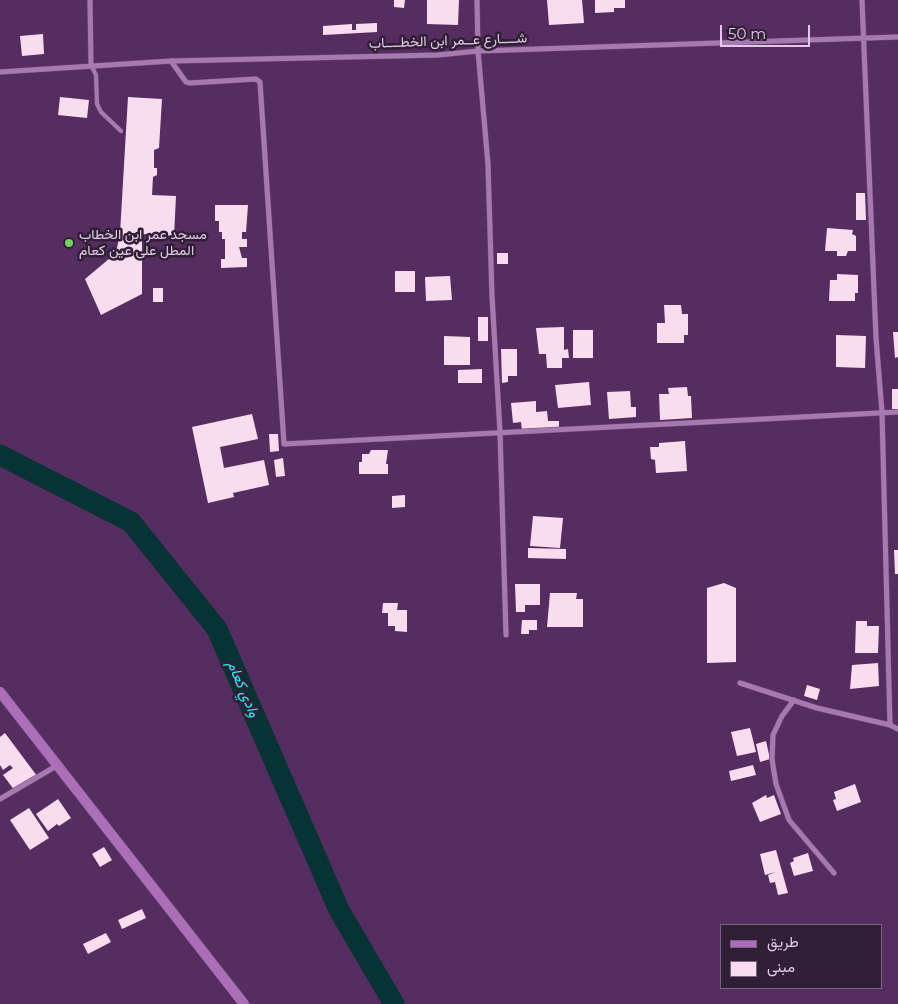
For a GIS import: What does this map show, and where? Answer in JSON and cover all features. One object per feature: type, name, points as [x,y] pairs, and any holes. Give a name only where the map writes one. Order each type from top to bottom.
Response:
[{"type":"street","points":[[90,0],[91,65]]},
{"type":"street","points":[[477,0],[478,51],[488,164],[492,296],[500,432],[506,635]]},
{"type":"street","points":[[862,0],[876,338],[882,412],[890,726]]},
{"type":"street","name":"شــــارع عــمر ابن الخطــــاب","points":[[0,72],[171,61],[438,55],[478,51],[898,37]]},
{"type":"street","points":[[171,61],[186,82],[190,83],[256,78],[260,82],[284,444],[898,412]]},
{"type":"street","points":[[740,683],[794,700],[898,728]]},
{"type":"street","points":[[0,692],[244,1004]]},
{"type":"street","points":[[794,700],[782,716],[773,735],[772,759],[776,784],[790,820],[834,874]]},
{"type":"street","points":[[0,799],[58,765]]},
{"type":"lane","points":[[91,65],[96,75],[97,104],[101,112],[121,131]]},
{"type":"building","points":[[394,0],[405,0],[404,8],[394,7]]},
{"type":"building","points":[[427,0],[459,0],[458,25],[427,24]]},
{"type":"building","points":[[547,0],[582,0],[584,23],[549,25]]},
{"type":"building","points":[[595,0],[625,0],[625,8],[614,8],[614,12],[595,13]]},
{"type":"building","points":[[377,23],[377,32],[323,35],[323,26],[352,24],[352,30],[356,30],[356,24]]},
{"type":"building","points":[[43,34],[44,54],[22,56],[20,36]]},
{"type":"building","points":[[60,97],[89,100],[87,118],[58,115]]},
{"type":"building","points":[[128,97],[162,99],[159,148],[154,150],[154,168],[157,168],[157,175],[153,177],[152,195],[176,196],[174,236],[126,233],[142,236],[142,294],[101,315],[85,279],[116,253],[120,233]]},
{"type":"building","points":[[856,193],[865,193],[866,220],[856,220]]},
{"type":"building","points":[[215,205],[248,205],[246,232],[242,232],[242,239],[247,239],[247,247],[239,247],[242,258],[247,258],[247,267],[221,268],[221,259],[225,259],[225,239],[222,239],[222,232],[219,232],[219,221],[215,221]]},
{"type":"building","points":[[827,228],[853,230],[852,234],[856,236],[856,251],[848,251],[846,256],[837,256],[837,251],[825,251]]},
{"type":"building","points":[[497,253],[508,253],[508,264],[497,264]]},
{"type":"building","points":[[395,271],[415,271],[415,292],[395,292]]},
{"type":"building","points":[[837,274],[858,275],[858,293],[855,293],[855,301],[829,301],[830,280],[837,280]]},
{"type":"building","points":[[450,276],[452,300],[426,301],[425,277]]},
{"type":"building","points":[[153,288],[163,288],[163,302],[153,302]]},
{"type":"building","points":[[664,305],[681,305],[682,314],[688,314],[688,335],[684,335],[684,343],[657,343],[657,323],[665,323]]},
{"type":"building","points":[[478,317],[488,317],[488,341],[478,341]]},
{"type":"building","points":[[564,327],[564,350],[568,349],[569,358],[562,358],[562,368],[547,368],[546,354],[539,354],[536,328]]},
{"type":"building","points":[[573,330],[593,330],[593,358],[573,358]]},
{"type":"building","points":[[893,332],[898,332],[898,357],[895,358]]},
{"type":"building","points":[[836,335],[866,336],[865,368],[836,367]]},
{"type":"building","points":[[444,336],[470,337],[470,365],[444,365]]},
{"type":"building","points":[[501,349],[517,349],[517,376],[508,376],[508,382],[502,383]]},
{"type":"building","points":[[482,369],[482,383],[458,383],[458,370]]},
{"type":"building","points":[[589,382],[591,405],[558,408],[555,385]]},
{"type":"building","points":[[687,387],[688,396],[691,396],[692,418],[660,420],[659,394],[669,394],[668,388]]},
{"type":"building","points":[[892,389],[898,389],[898,409],[892,409]]},
{"type":"building","points":[[630,391],[631,407],[636,407],[636,417],[609,419],[607,392]]},
{"type":"building","points":[[536,401],[536,412],[547,411],[548,421],[559,421],[559,431],[522,431],[521,422],[513,423],[511,403]]},
{"type":"building","points":[[252,414],[258,439],[220,447],[224,468],[264,460],[269,485],[233,493],[234,497],[208,503],[192,427]]},
{"type":"building","points":[[269,434],[278,434],[279,451],[270,452]]},
{"type":"building","points":[[685,441],[687,471],[656,473],[655,460],[651,459],[650,447],[659,447],[659,443]]},
{"type":"building","points":[[371,450],[388,450],[386,464],[388,464],[388,474],[359,474],[359,462],[362,462],[362,454],[369,454]]},
{"type":"building","points":[[283,458],[285,476],[276,477],[274,460]]},
{"type":"building","points":[[405,495],[405,507],[392,508],[392,496]]},
{"type":"building","points":[[533,516],[563,518],[560,548],[530,546]]},
{"type":"building","points":[[528,548],[566,549],[566,559],[528,558]]},
{"type":"building","points":[[894,550],[898,550],[898,574],[895,574]]},
{"type":"building","points":[[724,583],[736,588],[736,662],[707,663],[707,588]]},
{"type":"building","points":[[515,584],[540,584],[540,605],[525,605],[525,612],[516,612]]},
{"type":"building","points":[[550,593],[577,593],[576,599],[583,599],[583,627],[547,627]]},
{"type":"building","points":[[383,603],[398,603],[397,610],[407,610],[407,632],[395,631],[395,626],[388,626],[388,613],[382,613]]},
{"type":"building","points":[[522,620],[537,620],[537,630],[529,630],[529,634],[521,634]]},
{"type":"building","points":[[856,621],[867,621],[867,626],[879,626],[878,653],[855,653]]},
{"type":"building","points":[[878,663],[879,686],[850,689],[852,665]]},
{"type":"building","points":[[807,685],[820,689],[817,700],[804,696]]},
{"type":"building","points":[[750,728],[756,752],[737,756],[731,732]]},
{"type":"building","points":[[5,733],[37,776],[15,791],[3,775],[13,768],[10,765],[3,770],[0,765],[0,737]]},
{"type":"building","points":[[766,741],[770,759],[760,762],[756,744]]},
{"type":"building","points":[[753,765],[756,775],[731,781],[729,771]]},
{"type":"building","points":[[855,784],[861,802],[837,811],[833,800],[836,799],[834,792]]},
{"type":"building","points":[[766,795],[767,798],[774,795],[781,814],[760,822],[752,803]]},
{"type":"building","points":[[58,799],[71,818],[59,826],[57,824],[48,831],[36,814]]},
{"type":"building","points":[[29,808],[49,838],[30,850],[10,820]]},
{"type":"building","points":[[104,847],[112,860],[100,867],[92,854]]},
{"type":"building","points":[[776,850],[788,893],[778,895],[775,882],[770,883],[768,875],[776,872],[765,875],[760,854]]},
{"type":"building","points":[[808,853],[813,871],[794,876],[790,863],[794,861],[793,858]]},
{"type":"building","points":[[142,909],[146,918],[122,929],[118,920]]},
{"type":"building","points":[[106,933],[111,942],[88,954],[83,944]]},
{"type":"waterway","name":"وادي كعام","points":[[0,455],[131,522],[217,629],[339,910],[394,1004]]},
{"type":"place","name":"مسجد عمر ابن الخطاب المطل على عين كعام","points":[[69,243]]}]
